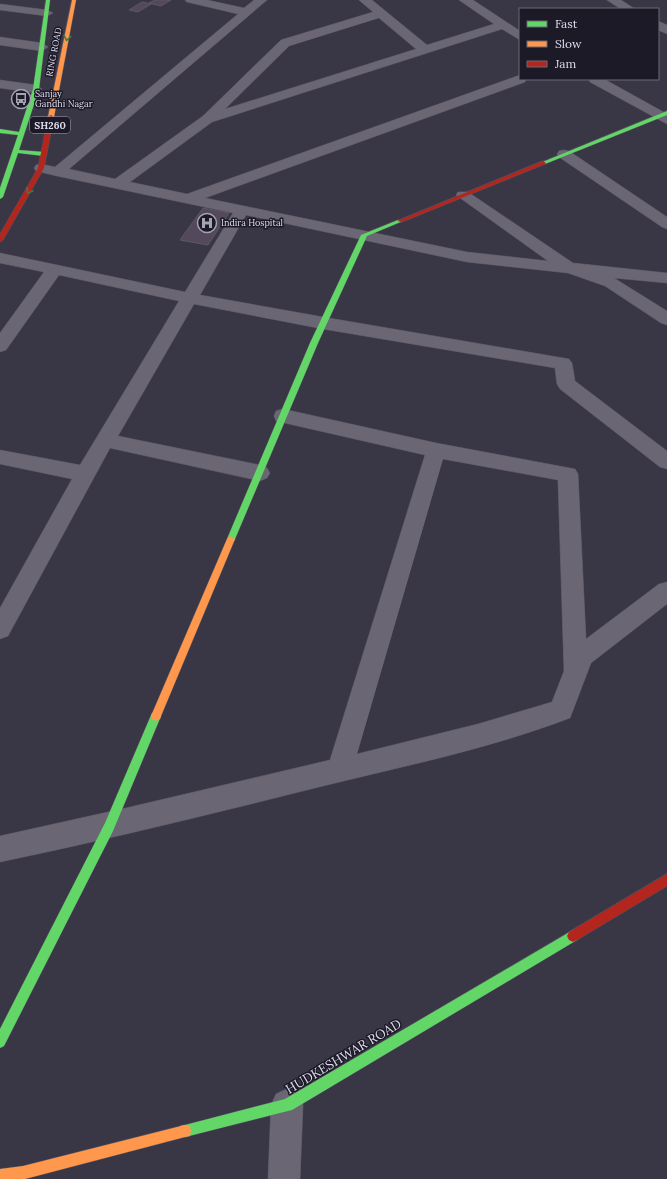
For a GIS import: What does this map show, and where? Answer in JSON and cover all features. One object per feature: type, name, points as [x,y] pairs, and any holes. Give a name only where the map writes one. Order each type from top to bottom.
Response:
[{"type":"main road","name":"RING ROAD","points":[[0,197],[4,192],[20,134],[36,89],[48,0]]},
{"type":"main road","name":"RING ROAD","points":[[0,240],[42,161],[74,0]]},
{"type":"main road","points":[[0,1042],[109,827],[323,323],[364,235],[564,154],[665,116]]},
{"type":"main road","points":[[0,131],[20,134]]},
{"type":"main road","points":[[16,151],[42,161]]},
{"type":"main road","name":"HUDKESHWAR ROAD","points":[[0,1176],[23,1173],[287,1105],[667,880]]},
{"type":"street","points":[[191,0],[246,12]]},
{"type":"street","points":[[57,172],[261,0]]},
{"type":"street","points":[[365,0],[425,50]]},
{"type":"street","points":[[465,0],[519,35]]},
{"type":"street","points":[[613,0],[627,8]]},
{"type":"street","points":[[0,8],[46,13]]},
{"type":"street","points":[[118,184],[207,119],[285,43],[382,13]]},
{"type":"street","points":[[207,119],[504,25]]},
{"type":"street","points":[[0,41],[42,47]]},
{"type":"street","points":[[190,198],[519,79]]},
{"type":"street","points":[[597,80],[665,116]]},
{"type":"street","points":[[0,84],[36,89]]},
{"type":"street","points":[[564,154],[667,224]]},
{"type":"street","points":[[42,161],[57,172],[190,198],[468,257],[667,278]]},
{"type":"street","points":[[463,195],[568,267],[610,282],[667,318]]},
{"type":"street","points":[[0,629],[85,474],[242,210]]},
{"type":"street","points":[[0,258],[190,298],[323,323],[563,363],[566,384],[667,462]]},
{"type":"street","points":[[0,346],[55,269]]},
{"type":"street","points":[[283,416],[436,450],[568,474],[576,671]]},
{"type":"street","points":[[105,440],[260,473]]},
{"type":"street","points":[[340,770],[436,450]]},
{"type":"street","points":[[0,457],[85,474]]},
{"type":"street","points":[[0,849],[109,827],[340,770],[517,726],[561,710],[582,656],[667,592]]},
{"type":"street","points":[[284,1179],[287,1105]]},
{"type":"building","points":[[155,0],[171,0],[161,6],[149,3]]},
{"type":"building","points":[[142,2],[151,4],[138,12],[129,10]]},
{"type":"building","points":[[203,208],[229,213],[208,245],[180,240]]},
{"type":"traffic: fast","points":[[0,197],[36,89],[48,0]]},
{"type":"traffic: fast","points":[[543,163],[667,113]]},
{"type":"traffic: fast","points":[[0,131],[20,134]]},
{"type":"traffic: fast","points":[[16,151],[44,154]]},
{"type":"traffic: fast","points":[[231,539],[314,343],[364,235],[400,221]]},
{"type":"traffic: fast","points":[[0,1042],[109,827],[156,716]]},
{"type":"traffic: fast","points":[[185,1131],[287,1105],[573,936]]},
{"type":"traffic: slow","points":[[51,117],[74,0]]},
{"type":"traffic: slow","points":[[156,716],[231,539]]},
{"type":"traffic: slow","points":[[0,1176],[23,1173],[185,1131]]},
{"type":"traffic: jam","points":[[0,240],[41,168],[51,117]]},
{"type":"traffic: jam","points":[[400,221],[543,163]]},
{"type":"traffic: jam","points":[[573,936],[667,880]]},
{"type":"place","name":"Sanjay Gandhi Nagar","points":[[21,99]]},
{"type":"place","name":"Indira Hospital","points":[[207,223]]}]
